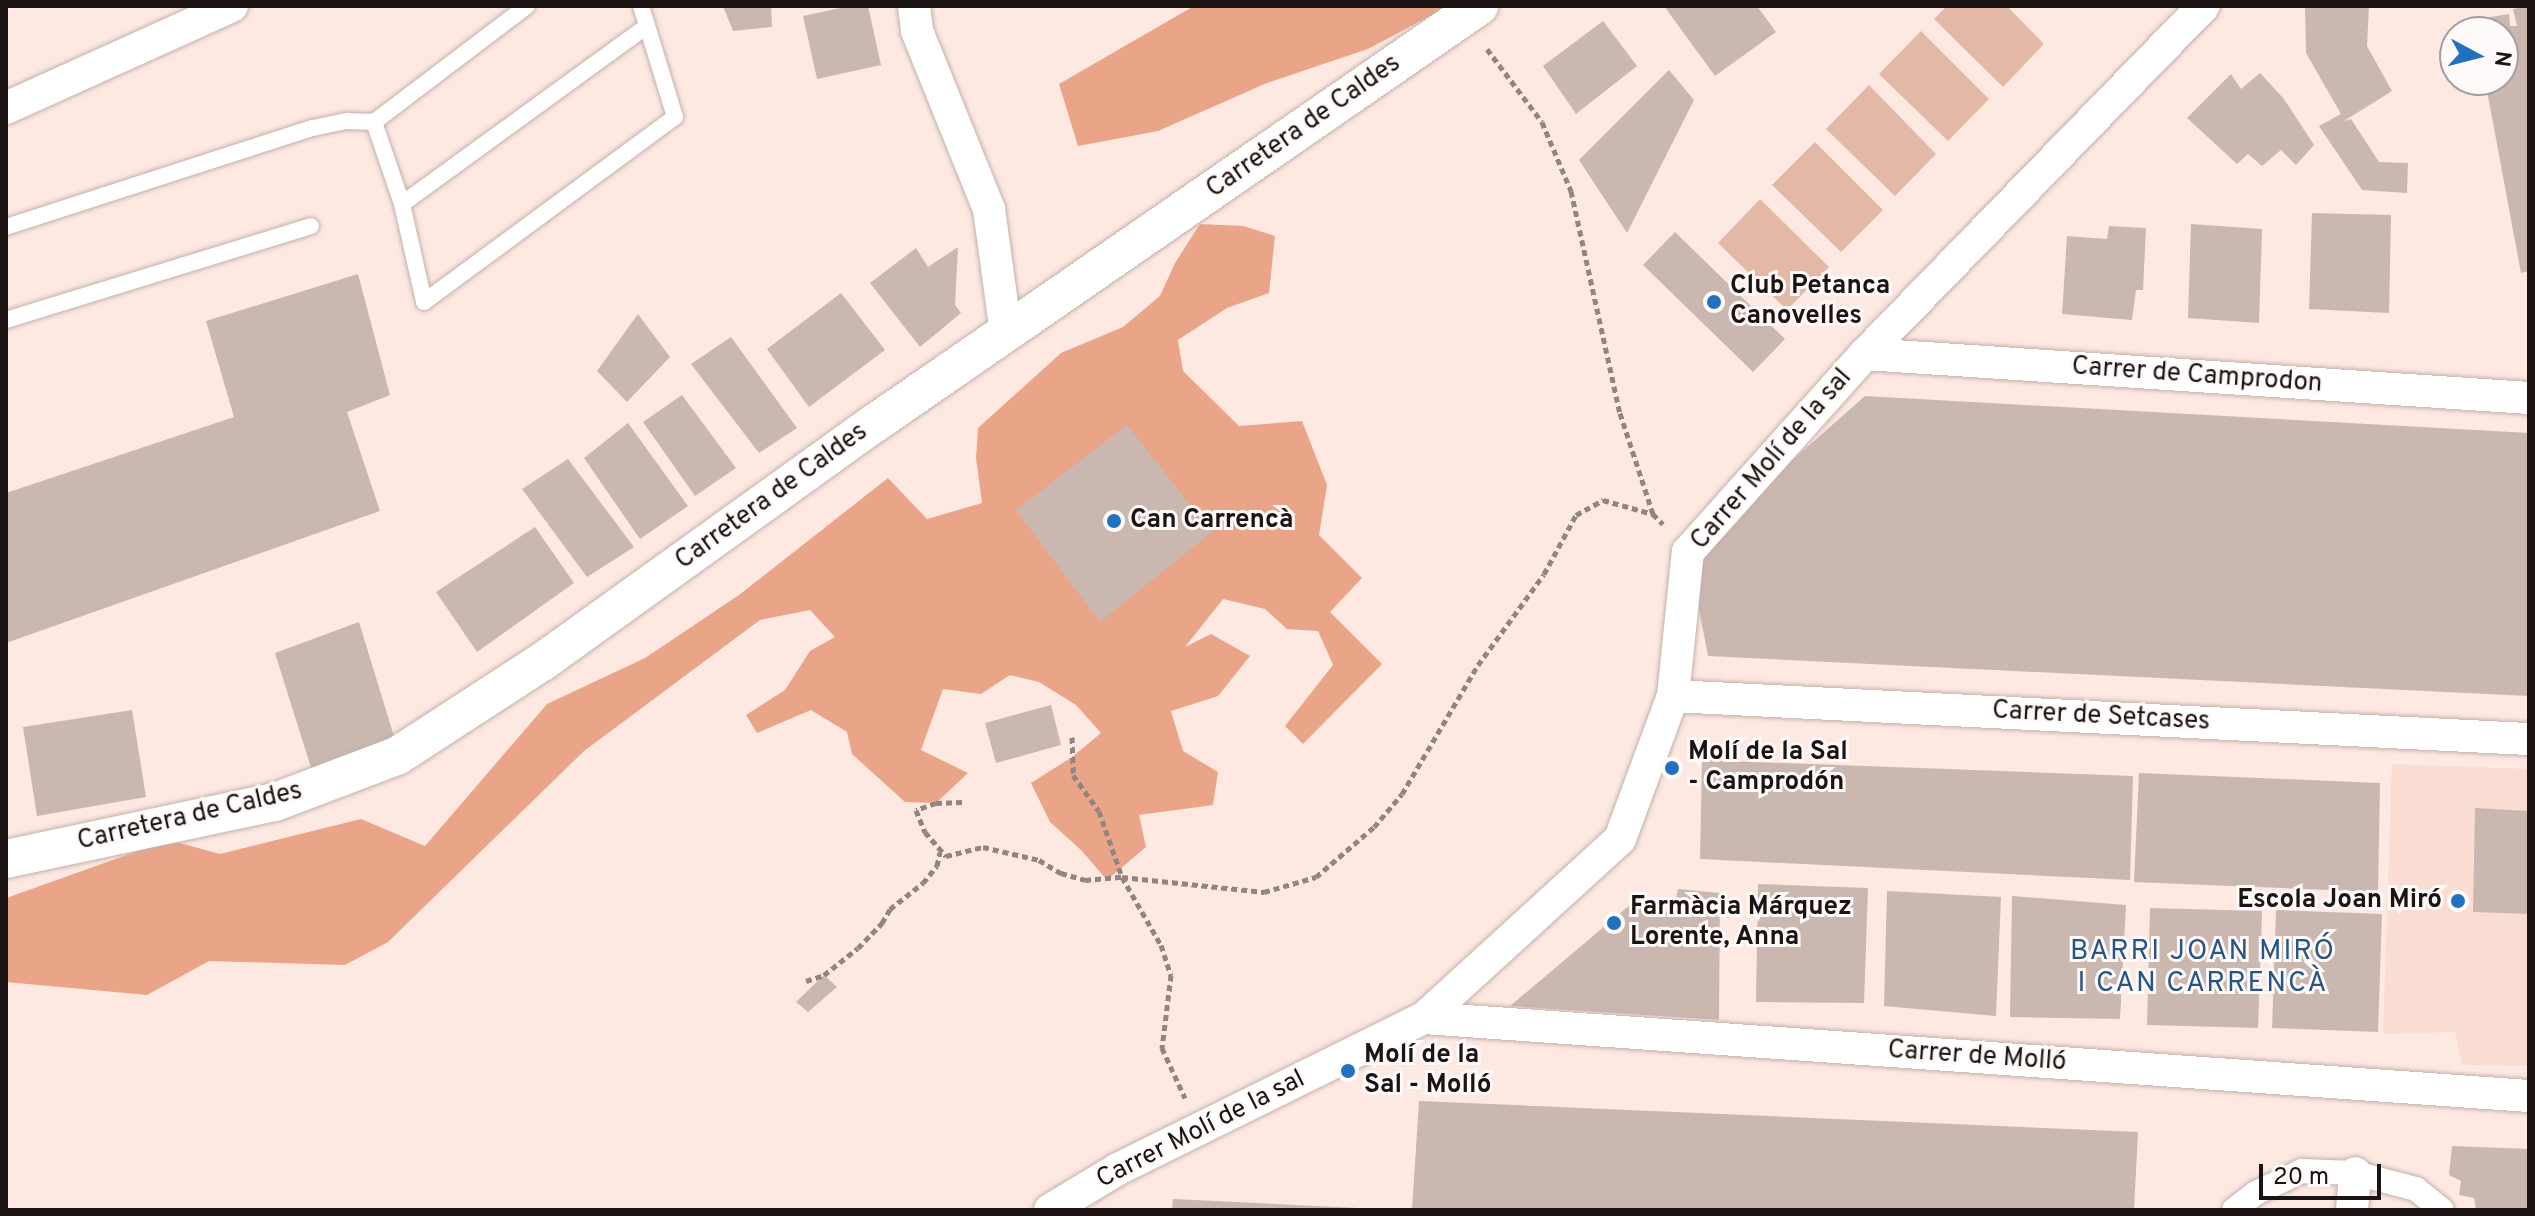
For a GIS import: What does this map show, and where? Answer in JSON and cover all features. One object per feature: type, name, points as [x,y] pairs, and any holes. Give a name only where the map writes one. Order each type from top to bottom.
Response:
[{"type":"street","points":[[6,108],[232,6]]},
{"type":"street","points":[[914,6],[917,31],[989,209],[1006,333]]},
{"type":"street","name":"Carrer Molí de la sal","points":[[1050,1210],[1118,1169],[1201,1131],[1424,1018],[1620,839],[1673,696],[1688,552],[1865,354],[2204,6]]},
{"type":"street","name":"Carretera de Caldes","points":[[6,859],[275,802],[397,756],[542,662],[1006,333],[1471,12]]},
{"type":"street","name":"Carrer de Camprodon","points":[[1865,354],[2529,398]]},
{"type":"street","name":"Carrer de Setcases","points":[[1673,696],[2529,739]]},
{"type":"street","name":"Carrer de Molló","points":[[1424,1018],[2529,1096]]},
{"type":"street","points":[[2234,1210],[2256,1193],[2302,1171],[2355,1173],[2416,1189],[2442,1210]]},
{"type":"street","points":[[2352,1210],[2355,1173]]},
{"type":"lane","points":[[6,227],[313,128],[347,121],[374,122],[527,6]]},
{"type":"lane","points":[[374,122],[402,204],[424,302],[675,117],[641,6]]},
{"type":"lane","points":[[402,204],[647,26]]},
{"type":"lane","points":[[6,320],[311,226]]},
{"type":"path","points":[[1471,12],[1542,122],[1571,191],[1620,413],[1653,514],[1688,552]]},
{"type":"path","points":[[962,802],[936,803],[916,810],[925,832],[946,856],[983,847],[1039,860],[1061,873],[1085,880],[1122,877],[1264,892],[1316,877],[1374,827],[1402,794],[1478,665],[1544,574],[1576,515],[1603,500],[1653,514]]},
{"type":"path","points":[[1072,737],[1073,775],[1099,811],[1122,877],[1161,945],[1171,975],[1162,1048],[1201,1131]]},
{"type":"path","points":[[806,981],[824,975],[858,948],[882,923],[890,909],[923,883],[937,866],[941,851]]},
{"type":"shaded area","points":[[1194,6],[1449,6],[1368,49],[1267,83],[1158,131],[1078,146],[1059,84]]},
{"type":"shaded area","points":[[1947,6],[2007,6],[2044,44],[2003,87],[1934,19]]},
{"type":"shaded area","points":[[1921,31],[1989,99],[1948,141],[1879,74]]},
{"type":"shaded area","points":[[1869,85],[1936,154],[1895,196],[1826,129]]},
{"type":"shaded area","points":[[1815,142],[1883,210],[1841,252],[1772,185]]},
{"type":"shaded area","points":[[1760,199],[1829,267],[1787,310],[1718,243]]},
{"type":"shaded area","points":[[1200,224],[1243,226],[1275,236],[1269,293],[1227,308],[1178,340],[1183,371],[1239,426],[1302,421],[1327,485],[1319,535],[1362,578],[1330,612],[1382,664],[1303,744],[1285,726],[1333,665],[1318,631],[1287,629],[1265,609],[1223,599],[1185,647],[1211,634],[1250,656],[1218,696],[1171,711],[1183,751],[1218,772],[1213,805],[1139,815],[1146,847],[1107,880],[1081,850],[1050,822],[1031,783],[1072,757],[1101,733],[1076,705],[1039,682],[1010,675],[981,694],[943,689],[921,750],[968,773],[936,803],[905,802],[852,754],[847,732],[811,710],[757,733],[746,715],[785,690],[810,651],[835,637],[810,610],[760,620],[584,751],[388,942],[345,965],[209,961],[147,995],[6,982],[6,901],[9,897],[169,840],[220,854],[361,819],[425,846],[547,704],[645,658],[739,595],[888,478],[927,519],[982,503],[976,458],[978,428],[1061,353],[1123,327],[1160,296],[1175,263]]},
{"type":"shaded area","name":"Escola Joan Miró","points":[[2392,764],[2529,769],[2529,1066],[2462,1065],[2455,1032],[2383,1034]]},
{"type":"building","points":[[723,6],[771,6],[772,27],[733,31]]},
{"type":"building","points":[[850,6],[868,6],[881,65],[817,79],[803,16]]},
{"type":"building","points":[[1664,6],[1757,6],[1776,32],[1715,76]]},
{"type":"building","points":[[2305,6],[2369,6],[2367,46],[2392,91],[2344,121],[2351,119],[2379,162],[2408,163],[2407,193],[2362,190],[2319,126],[2341,114],[2306,53]]},
{"type":"building","points":[[2529,6],[2529,271],[2521,273],[2488,96],[2519,96],[2519,16],[2515,16],[2513,9]]},
{"type":"building","points":[[1603,21],[1637,66],[1576,114],[1543,66]]},
{"type":"building","points":[[1669,70],[1694,100],[1627,233],[1579,160]]},
{"type":"building","points":[[2260,73],[2284,99],[2314,145],[2296,165],[2281,150],[2262,166],[2248,154],[2237,164],[2187,118],[2231,74],[2241,89]]},
{"type":"building","points":[[2312,213],[2391,215],[2389,313],[2309,309]]},
{"type":"building","points":[[2191,224],[2262,229],[2259,323],[2188,318]]},
{"type":"building","points":[[2109,226],[2146,228],[2143,290],[2136,290],[2132,320],[2062,314],[2067,236],[2107,239]]},
{"type":"building","name":"Club Petanca Canovelles","points":[[1675,232],[1785,339],[1753,372],[1643,265]]},
{"type":"building","points":[[958,247],[955,305],[961,313],[920,347],[870,283],[916,248],[928,267]]},
{"type":"building","points":[[358,274],[390,395],[347,412],[380,511],[6,643],[6,493],[234,417],[206,321]]},
{"type":"building","points":[[841,293],[885,350],[809,407],[767,349]]},
{"type":"building","points":[[638,314],[670,357],[627,402],[597,371]]},
{"type":"building","points":[[731,337],[797,428],[759,453],[691,364]]},
{"type":"building","points":[[682,395],[736,468],[695,496],[643,422]]},
{"type":"building","points":[[1865,396],[2529,433],[2529,696],[1708,656],[1688,552]]},
{"type":"building","points":[[628,423],[688,506],[640,539],[584,458]]},
{"type":"building","name":"Can Carrencà","points":[[1127,425],[1212,532],[1100,622],[1016,510]]},
{"type":"building","points":[[568,459],[634,547],[587,577],[522,489]]},
{"type":"building","points":[[535,527],[574,583],[477,652],[436,592]]},
{"type":"building","points":[[359,622],[396,743],[312,771],[275,653]]},
{"type":"building","points":[[1051,705],[1061,745],[996,763],[985,723]]},
{"type":"building","points":[[132,710],[146,797],[37,816],[23,727]]},
{"type":"building","points":[[1702,760],[2133,776],[2130,880],[1700,859]]},
{"type":"building","points":[[2139,773],[2380,783],[2378,892],[2134,882]]},
{"type":"building","points":[[2475,808],[2529,811],[2529,914],[2473,912]]},
{"type":"building","points":[[1758,884],[1868,888],[1864,1003],[1756,1002]]},
{"type":"building","points":[[1678,889],[1720,893],[1719,1020],[1510,1006],[1631,904],[1673,913]]},
{"type":"building","points":[[1887,891],[2001,897],[1996,1016],[1884,1006]]},
{"type":"building","points":[[2012,896],[2126,905],[2120,1019],[2010,1017]]},
{"type":"building","points":[[2150,908],[2262,911],[2258,1028],[2147,1025]]},
{"type":"building","points":[[2276,910],[2382,914],[2378,1032],[2272,1028]]},
{"type":"building","points":[[824,975],[837,987],[808,1012],[796,1002]]},
{"type":"building","points":[[1419,1101],[2138,1132],[2134,1210],[1412,1210]]},
{"type":"building","points":[[2452,1146],[2529,1149],[2529,1210],[2476,1210],[2474,1198],[2459,1195],[2461,1181],[2449,1175]]},
{"type":"building","points":[[1173,1199],[1358,1208],[1358,1210],[1172,1210]]},
{"type":"place","name":"Club Petanca Canovelles","points":[[1714,302]]},
{"type":"place","name":"Can Carrencà","points":[[1114,521]]},
{"type":"place","name":"Molí de la Sal - Camprodón","points":[[1672,768]]},
{"type":"place","name":"Escola Joan Miró","points":[[2458,901]]},
{"type":"place","name":"Farmàcia Márquez Lorente, Anna","points":[[1614,923]]},
{"type":"place","name":"Molí de la Sal - Molló","points":[[1348,1071]]},
{"type":"district","name":"BARRI JOAN MIRÓ I CAN CARRENCÀ","points":[[2203,968]]}]
